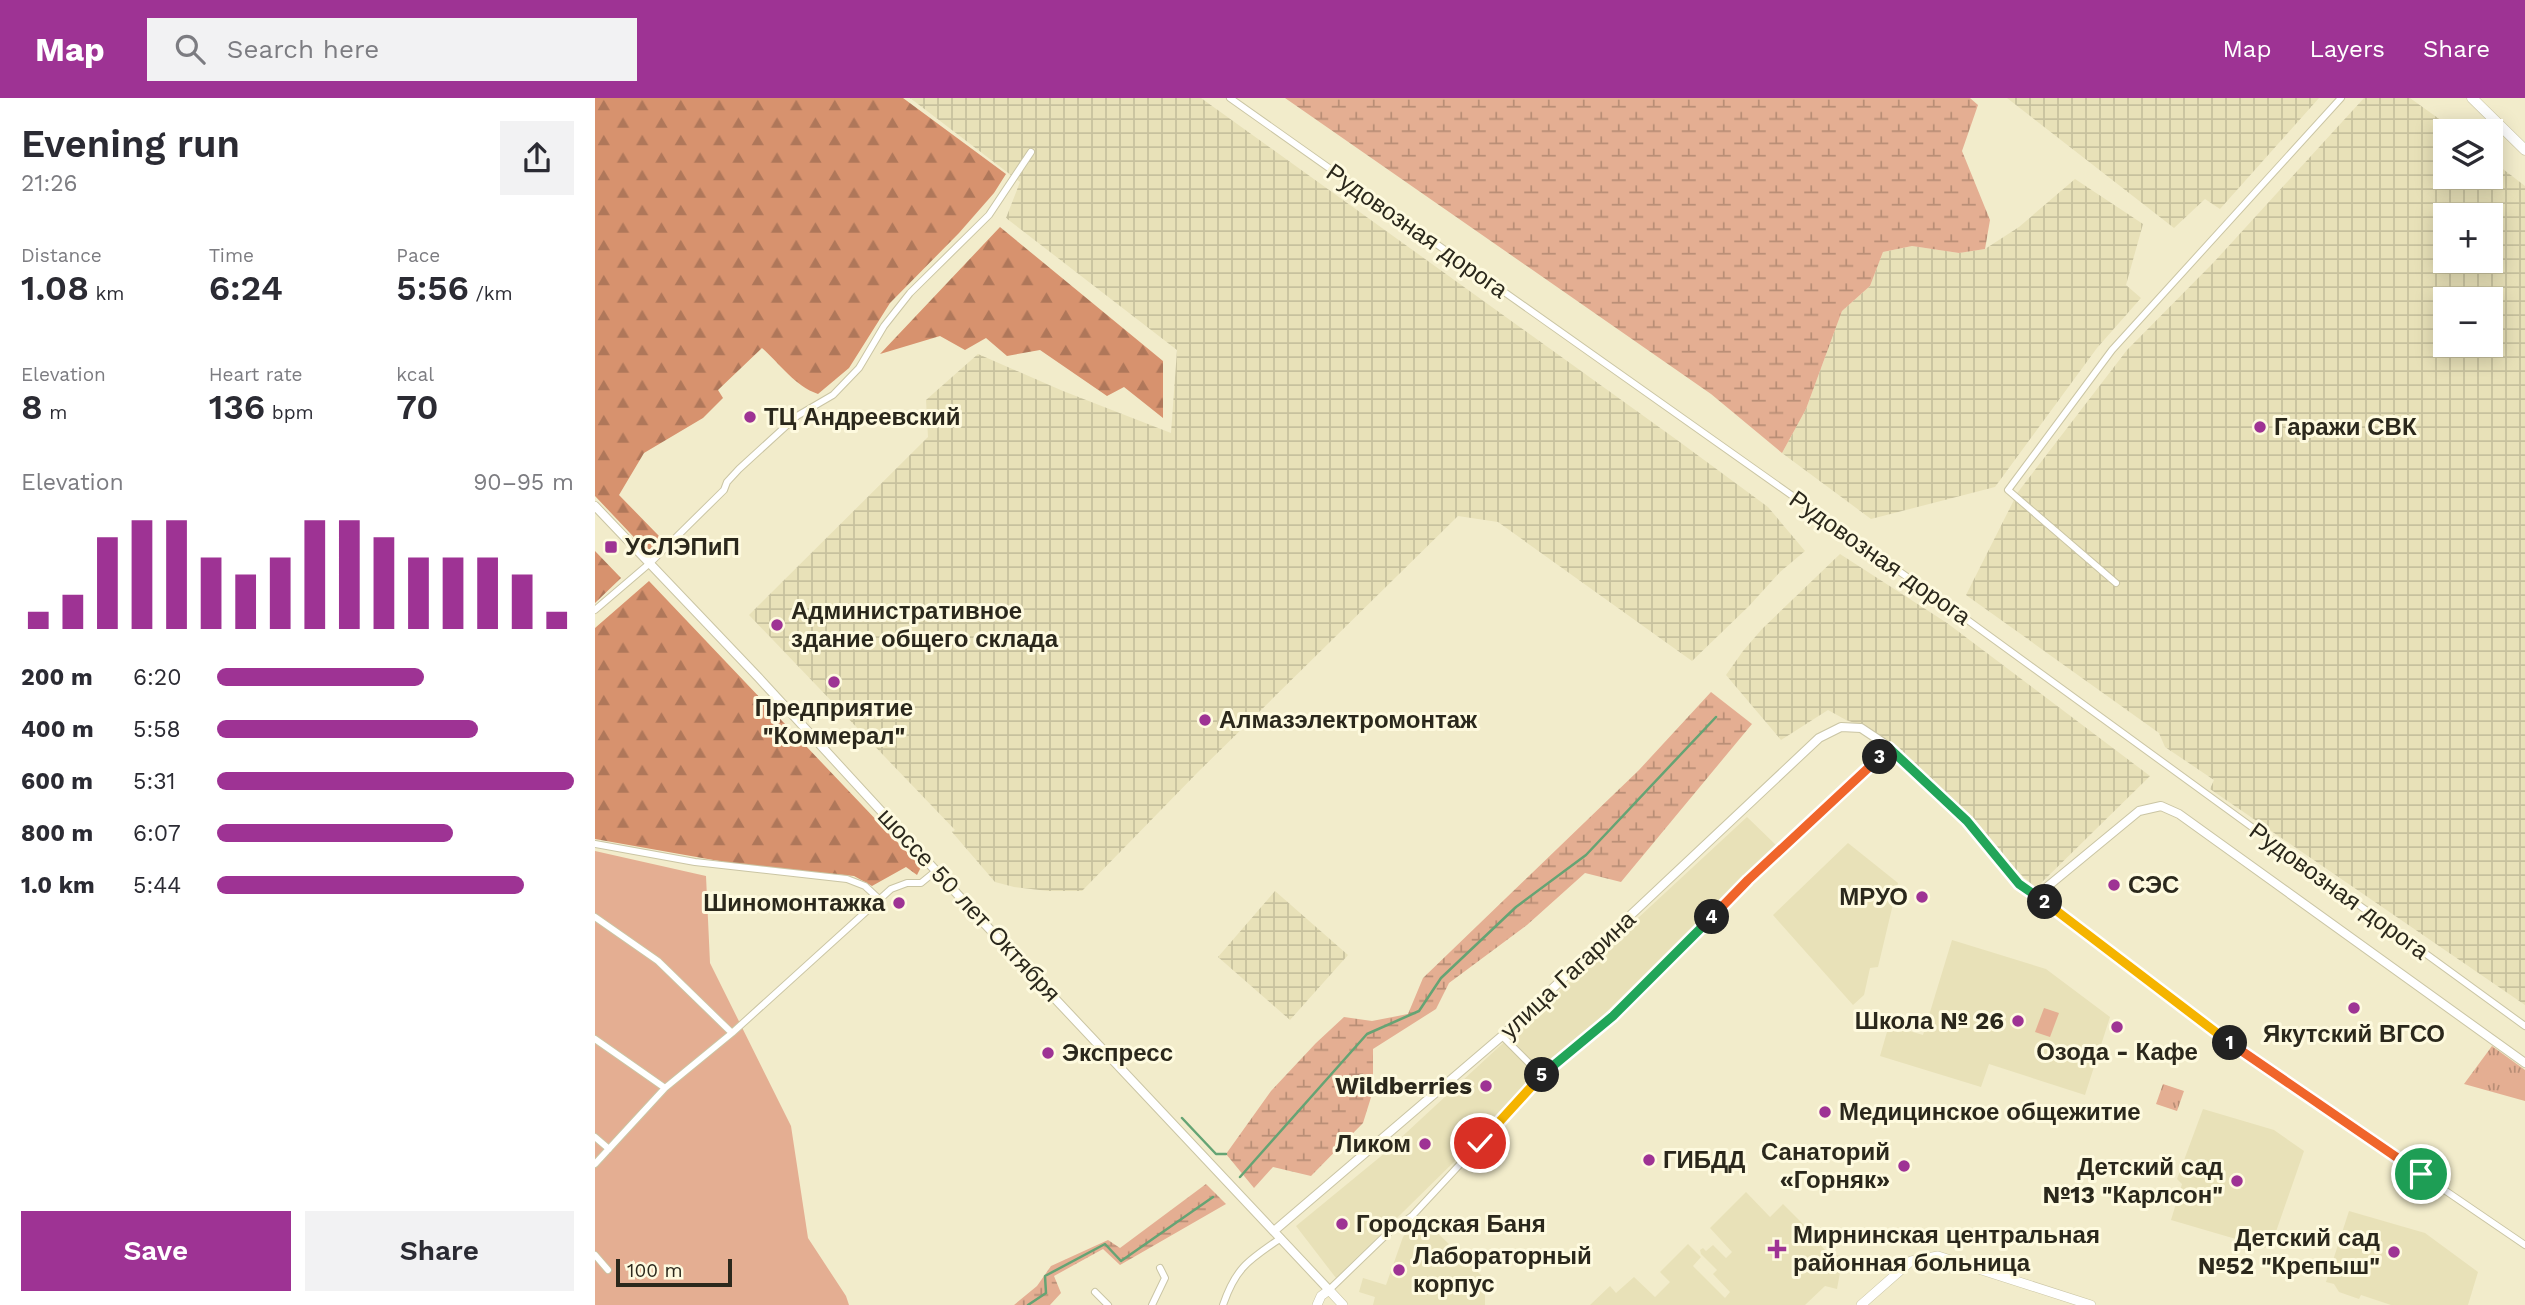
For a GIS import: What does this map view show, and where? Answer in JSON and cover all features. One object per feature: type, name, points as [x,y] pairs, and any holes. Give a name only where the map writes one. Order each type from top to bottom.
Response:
[{"type":"main road","points":[[2472,98],[2525,150]]},
{"type":"main road","points":[[1861,1305],[1911,1261],[1938,1256],[2091,1305]]},
{"type":"main road","points":[[1317,1305],[1321,1296],[1329,1290]]},
{"type":"main road","name":"шоссе 50 лет Октября","points":[[1329,1290],[1343,1305]]},
{"type":"street","name":"Рудовозная дорога","points":[[1230,98],[1951,608],[2525,1026]]},
{"type":"street","points":[[2116,583],[2008,490],[2112,350],[2341,98]]},
{"type":"street","points":[[595,610],[650,563],[724,490],[727,482],[739,469],[797,416],[833,395],[844,384],[859,368],[884,326],[910,293],[989,215],[1031,152]]},
{"type":"street","name":"шоссе 50 лет Октября","points":[[595,506],[1329,1290]]},
{"type":"street","name":"улица Гагарина","points":[[1274,1231],[1503,1036],[1819,738],[1841,727],[1861,728],[1889,748]]},
{"type":"street","points":[[1329,1290],[1388,1233],[1412,1216],[1542,1076],[1613,1016],[1748,880],[1889,748],[1967,821],[2019,884],[2252,1058],[2525,1245]]},
{"type":"street","points":[[2036,895],[2139,811],[2161,806],[2186,818],[2525,1063]]},
{"type":"street","points":[[595,844],[695,862],[847,879],[865,886],[880,900]]},
{"type":"street","points":[[595,1164],[665,1088],[732,1033],[891,889],[900,885],[921,883],[937,870]]},
{"type":"street","points":[[595,918],[658,961],[732,1033]]},
{"type":"street","points":[[1503,1036],[1542,1076]]},
{"type":"street","points":[[595,1039],[665,1088]]},
{"type":"street","points":[[595,1137],[609,1149]]},
{"type":"street","points":[[1223,1305],[1237,1273],[1281,1238]]},
{"type":"street","points":[[595,1255],[608,1270]]},
{"type":"street","points":[[1152,1305],[1165,1278],[1160,1268]]},
{"type":"street","points":[[1095,1292],[1108,1305]]},
{"type":"shaded area","points":[[910,98],[1201,98],[1768,507],[1805,551],[1780,572],[1692,661],[1498,522],[1458,516],[1198,772],[1082,891],[1048,891],[995,882],[952,832],[955,830],[749,615],[928,437],[926,400],[978,354],[1171,433],[1177,350],[1006,218],[1020,182]]},
{"type":"shaded area","points":[[2007,98],[2319,98],[2220,209],[2205,199],[2174,228]]},
{"type":"shaded area","points":[[2364,98],[2410,98],[2439,119],[2433,119],[2433,189],[2503,189],[2503,169],[2525,186],[2525,1005],[2210,789],[2214,780],[2165,747],[2159,733],[1966,595],[2018,492],[2127,350],[2214,262]]},
{"type":"shaded area","points":[[2075,179],[2143,224],[2126,285],[2141,298],[2097,348],[1995,487],[1871,519],[1782,453],[1806,409],[1842,311],[1870,286],[1883,252],[1912,246],[1959,253],[1985,249],[2019,227]]},
{"type":"shaded area","points":[[1840,554],[1947,623],[2150,776],[2036,888],[1995,851],[1925,773],[1869,728],[1828,710],[1781,740],[1726,675],[1762,629]]},
{"type":"shaded area","points":[[1747,817],[1776,845],[1336,1278],[1296,1226],[1380,1157]]},
{"type":"shaded area","points":[[1848,843],[1898,883],[1878,967],[1870,968],[1864,995],[1853,1005],[1773,915]]},
{"type":"shaded area","points":[[1275,891],[1348,955],[1290,1020],[1218,957]]},
{"type":"shaded area","name":"Школа № 26","points":[[1952,940],[2046,969],[2110,1017],[2085,1095],[1989,1064],[1981,1087],[1880,1056],[1889,1025],[1923,1035]]},
{"type":"shaded area","name":"Детский сад №13 \"Карлсон\"","points":[[2203,1109],[2274,1130],[2304,1151],[2270,1249],[2171,1220],[2182,1184],[2177,1179]]},
{"type":"shaded area","name":"Мирнинская центральная районная больница","points":[[1746,1192],[1770,1217],[1783,1204],[1829,1255],[1843,1256],[1837,1289],[1825,1286],[1805,1305],[1590,1305],[1610,1286],[1616,1293],[1634,1277],[1655,1297],[1670,1282],[1660,1272],[1688,1244],[1701,1257],[1693,1266],[1725,1298],[1730,1292],[1713,1274],[1717,1270],[1700,1250],[1703,1248],[1706,1251],[1713,1245],[1726,1258],[1732,1252],[1710,1228]]},
{"type":"shaded area","name":"Детский сад №52 \"Крепыш\"","points":[[2349,1211],[2425,1233],[2478,1272],[2468,1305],[2391,1305],[2361,1295],[2359,1299],[2339,1292],[2334,1284],[2326,1282]]},
{"type":"shaded area","points":[[1419,1215],[1485,1279],[1485,1305],[1373,1305],[1375,1297],[1359,1292],[1363,1278],[1386,1285],[1403,1237]]},
{"type":"green space","points":[[595,98],[903,98],[1006,174],[994,193],[959,233],[890,303],[849,368],[818,394],[795,380],[762,348],[718,390],[723,398],[703,418],[644,453],[619,495],[659,536],[656,545],[647,551],[595,496]]},
{"type":"green space","points":[[1285,98],[1970,98],[1978,105],[1962,151],[1990,220],[1985,249],[1959,253],[1912,246],[1883,252],[1870,286],[1842,311],[1806,409],[1782,453],[1711,394]]},
{"type":"green space","points":[[1000,227],[1163,361],[1163,418],[1124,387],[1107,396],[1040,350],[1007,356],[986,338],[965,350],[940,336],[880,354]]},
{"type":"green space","points":[[595,551],[621,578],[595,603]]},
{"type":"green space","points":[[649,581],[921,867],[917,875],[906,867],[872,886],[854,876],[736,864],[595,839],[595,628]]},
{"type":"green space","points":[[1711,692],[1752,724],[1621,882],[1585,873],[1527,925],[1449,983],[1436,1009],[1373,1049],[1373,1091],[1363,1123],[1311,1176],[1273,1167],[1254,1188],[1226,1154],[1271,1091],[1344,1017],[1372,1021],[1408,1014],[1423,978],[1639,770]]},
{"type":"green space","points":[[595,851],[706,876],[710,963],[791,1126],[808,1238],[846,1296],[849,1305],[595,1305]]},
{"type":"green space","points":[[2044,1008],[2059,1013],[2050,1037],[2035,1032]]},
{"type":"green space","points":[[2492,1046],[2525,1070],[2525,1101],[2464,1084]]},
{"type":"green space","points":[[2163,1084],[2184,1091],[2177,1111],[2156,1104]]},
{"type":"green space","points":[[1206,1184],[1226,1204],[1120,1265],[1103,1249],[1054,1276],[1061,1293],[1050,1305],[1014,1305],[1037,1286],[1051,1266],[1108,1240],[1120,1248]]},
{"type":"waterway","points":[[1240,1177],[1367,1034],[1419,1011],[1441,978],[1516,907],[1586,855],[1716,717]]},
{"type":"waterway","points":[[1182,1118],[1216,1154],[1226,1154]]},
{"type":"waterway","points":[[1028,1305],[1046,1293],[1045,1276],[1105,1244],[1121,1261],[1213,1197]]},
{"type":"place","name":"ТЦ Андреевский","points":[[750,417]]},
{"type":"place","name":"Гаражи СВК","points":[[2260,427]]},
{"type":"place","name":"УСЛЭПиП","points":[[611,547]]},
{"type":"place","name":"Административное здание общего склада","points":[[777,625]]},
{"type":"place","name":"Предприятие \"Коммерал\"","points":[[834,682]]},
{"type":"place","name":"Алмазэлектромонтаж","points":[[1205,720]]},
{"type":"place","name":"СЭС","points":[[2114,885]]},
{"type":"place","name":"МРУО","points":[[1922,897]]},
{"type":"place","name":"Шиномонтажка","points":[[899,903]]},
{"type":"place","name":"Якутский ВГСО","points":[[2354,1008]]},
{"type":"place","name":"Школа № 26","points":[[2018,1021]]},
{"type":"place","name":"Озода - Кафе","points":[[2117,1027]]},
{"type":"place","name":"Экспресс","points":[[1048,1053]]},
{"type":"place","name":"Wildberries","points":[[1486,1086]]},
{"type":"place","name":"Медицинское общежитие","points":[[1825,1112]]},
{"type":"place","name":"Ликом","points":[[1425,1144]]},
{"type":"place","name":"ГИБДД","points":[[1649,1160]]},
{"type":"place","name":"Санаторий «Горняк»","points":[[1904,1166]]},
{"type":"place","name":"Детский сад №13 \"Карлсон\"","points":[[2237,1181]]},
{"type":"place","name":"Городская Баня","points":[[1342,1224]]},
{"type":"place","name":"Мирнинская центральная районная больница","points":[[1777,1249]]},
{"type":"place","name":"Детский сад №52 \"Крепыш\"","points":[[2394,1252]]},
{"type":"place","name":"Лабораторный корпус","points":[[1399,1270]]},
{"type":"route","points":[[1480,1143],[1542,1076],[1613,1016],[1748,880],[1889,748],[1967,821],[2019,884],[2159,991],[2421,1174]]}]
